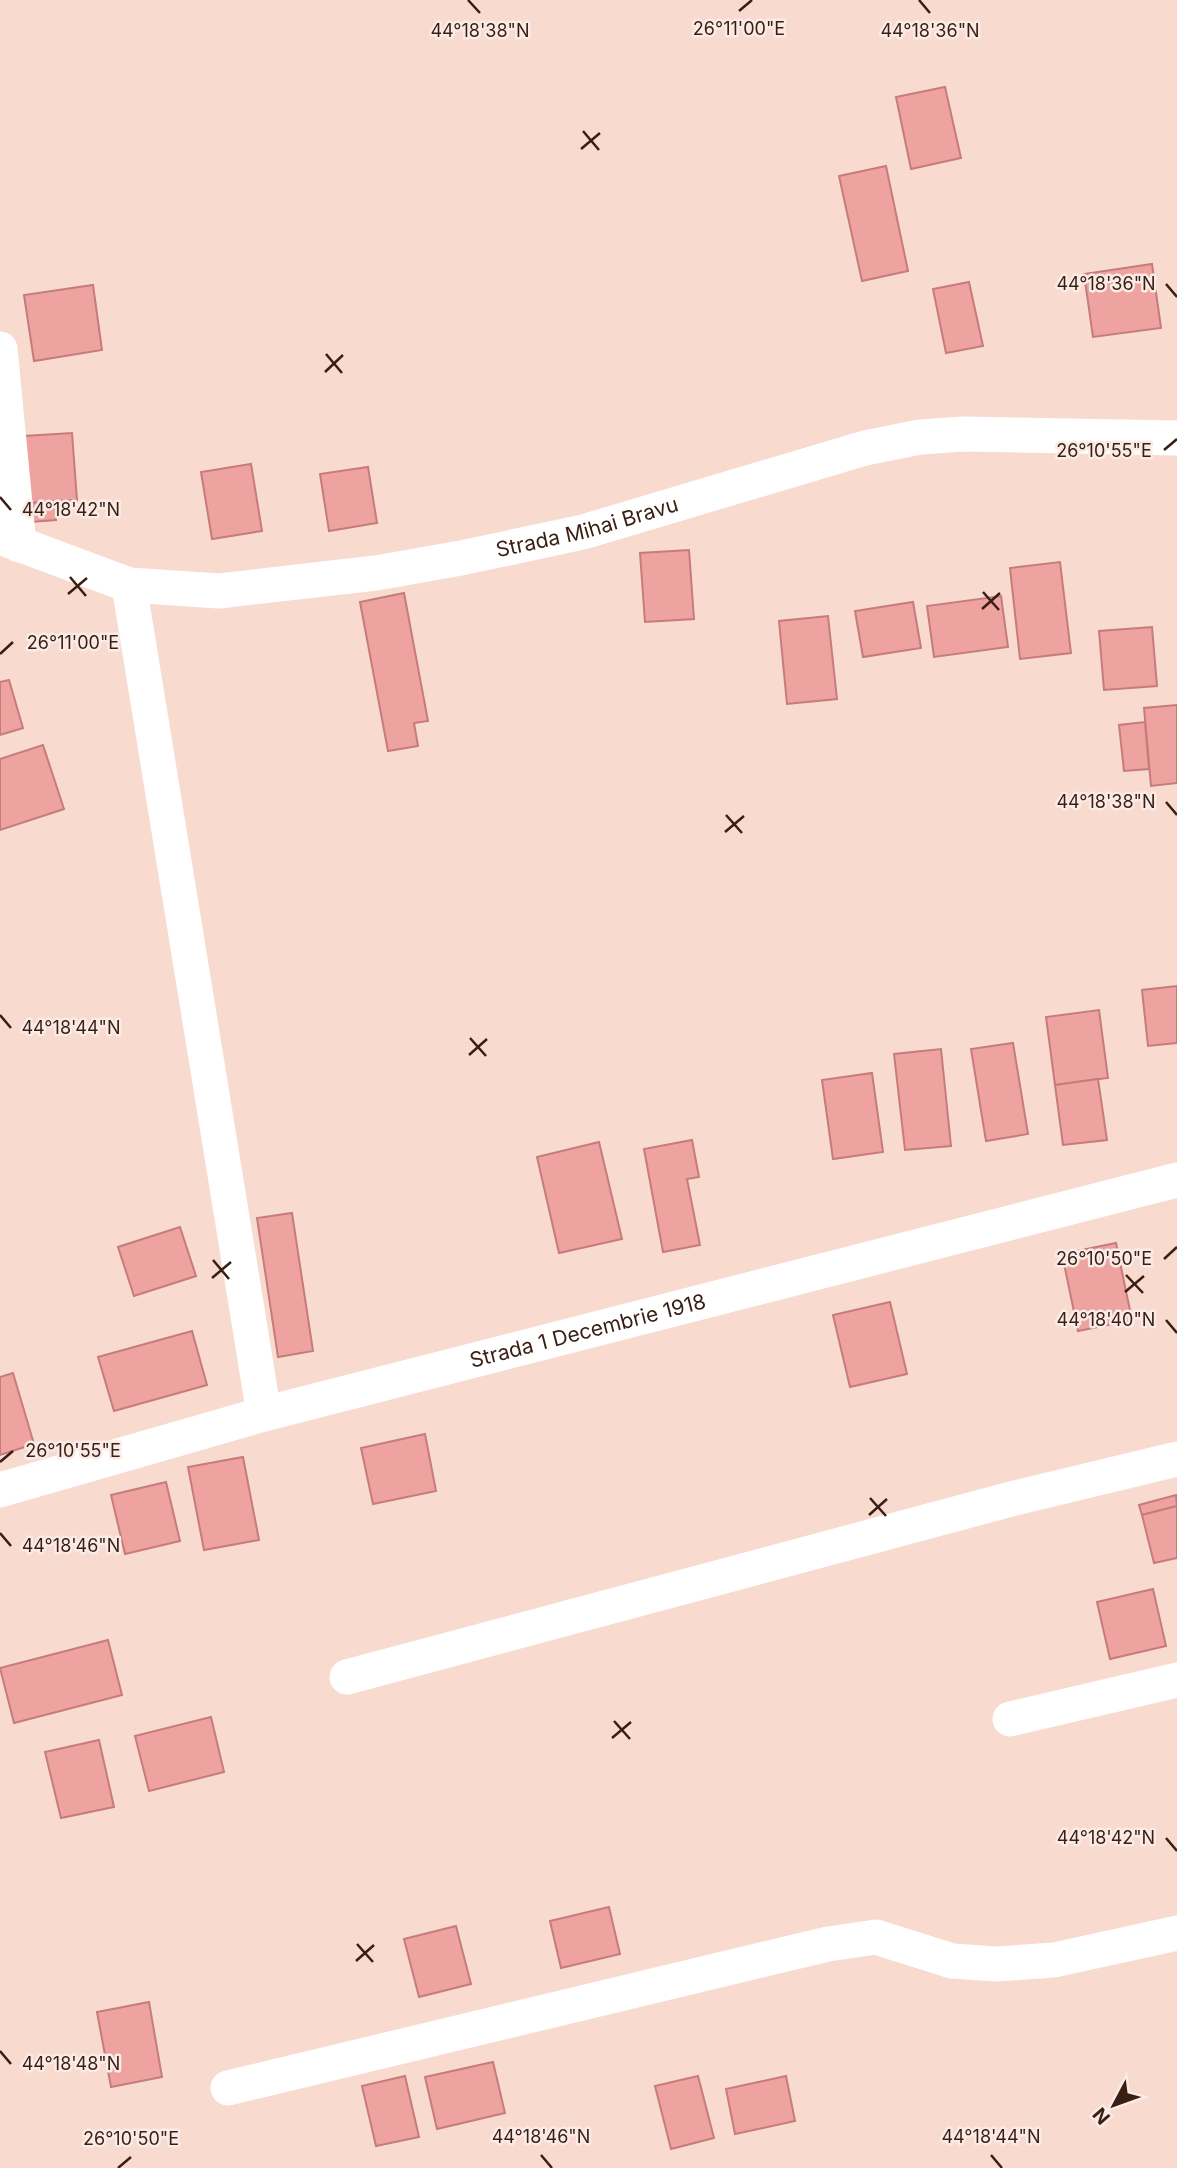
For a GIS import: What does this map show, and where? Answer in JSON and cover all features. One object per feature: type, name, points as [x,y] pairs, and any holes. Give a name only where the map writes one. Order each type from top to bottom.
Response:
[{"type":"street","points":[[0,349],[9,541]]},
{"type":"street","name":"Strada Mihai Bravu","points":[[9,541],[130,585],[219,591],[376,572],[461,558],[583,532],[865,449],[920,437],[964,434],[1177,438]]},
{"type":"street","points":[[130,585],[264,1414]]},
{"type":"street","name":"Strada 1 Decembrie 1918","points":[[0,1490],[264,1414],[1177,1180]]},
{"type":"street","points":[[346,1677],[1015,1498],[1177,1459]]},
{"type":"street","points":[[1010,1719],[1177,1680]]},
{"type":"street","points":[[228,2088],[828,1944],[876,1937],[952,1961],[997,1964],[1054,1960],[1177,1933]]},
{"type":"building","points":[[945,87],[961,158],[911,169],[896,97]]},
{"type":"building","points":[[886,166],[908,271],[862,281],[839,176]]},
{"type":"building","points":[[1152,264],[1161,328],[1093,337],[1084,274]]},
{"type":"building","points":[[969,282],[983,346],[946,353],[933,289]]},
{"type":"building","points":[[93,285],[102,350],[34,361],[24,295]]},
{"type":"building","points":[[72,433],[77,500],[29,503],[24,436]]},
{"type":"building","points":[[251,464],[262,531],[212,539],[201,472]]},
{"type":"building","points":[[368,467],[377,523],[329,531],[320,474]]},
{"type":"building","points":[[54,502],[56,520],[30,522],[29,503]]},
{"type":"building","points":[[689,550],[694,619],[645,622],[640,553]]},
{"type":"building","points":[[1060,562],[1071,653],[1020,659],[1010,568]]},
{"type":"building","points":[[404,593],[428,721],[414,723],[418,746],[388,751],[360,602]]},
{"type":"building","points":[[1001,596],[1008,647],[934,657],[927,606]]},
{"type":"building","points":[[913,602],[921,648],[863,657],[855,611]]},
{"type":"building","points":[[828,616],[837,699],[787,704],[779,621]]},
{"type":"building","points":[[1152,627],[1157,686],[1104,690],[1099,631]]},
{"type":"building","points":[[9,680],[23,728],[0,735],[0,682]]},
{"type":"building","points":[[1177,705],[1177,783],[1151,786],[1144,708]]},
{"type":"building","points":[[1145,722],[1149,769],[1124,771],[1119,725]]},
{"type":"building","points":[[43,745],[64,809],[0,830],[0,759]]},
{"type":"building","points":[[1177,986],[1177,1043],[1148,1046],[1142,990]]},
{"type":"building","points":[[1099,1010],[1108,1078],[1055,1085],[1046,1017]]},
{"type":"building","points":[[1013,1043],[1028,1134],[986,1141],[971,1049]]},
{"type":"building","points":[[941,1049],[951,1146],[905,1150],[894,1054]]},
{"type":"building","points":[[872,1073],[883,1152],[833,1159],[822,1080]]},
{"type":"building","points":[[1098,1079],[1107,1140],[1063,1145],[1055,1085]]},
{"type":"building","points":[[692,1140],[699,1177],[687,1179],[700,1245],[663,1252],[644,1149]]},
{"type":"building","points":[[599,1142],[622,1239],[559,1253],[537,1157]]},
{"type":"building","points":[[292,1213],[313,1351],[278,1357],[257,1218]]},
{"type":"building","points":[[180,1227],[196,1276],[134,1296],[118,1247]]},
{"type":"building","points":[[1116,1243],[1132,1320],[1078,1331],[1062,1254]]},
{"type":"building","points":[[890,1302],[907,1374],[850,1387],[833,1315]]},
{"type":"building","points":[[192,1331],[207,1385],[114,1411],[98,1357]]},
{"type":"building","points":[[13,1373],[34,1444],[0,1455],[0,1377]]},
{"type":"building","points":[[425,1434],[436,1491],[373,1504],[361,1448]]},
{"type":"building","points":[[243,1457],[259,1540],[204,1550],[188,1467]]},
{"type":"building","points":[[166,1482],[180,1541],[125,1554],[111,1495]]},
{"type":"building","points":[[1176,1495],[1177,1506],[1142,1515],[1139,1505]]},
{"type":"building","points":[[1177,1506],[1177,1558],[1154,1563],[1142,1515]]},
{"type":"building","points":[[1153,1589],[1166,1646],[1110,1659],[1097,1602]]},
{"type":"building","points":[[108,1640],[122,1695],[14,1723],[0,1668]]},
{"type":"building","points":[[211,1717],[224,1772],[149,1791],[135,1736]]},
{"type":"building","points":[[99,1740],[114,1807],[61,1818],[45,1752]]},
{"type":"building","points":[[609,1907],[620,1954],[561,1968],[550,1921]]},
{"type":"building","points":[[456,1926],[471,1984],[419,1997],[404,1939]]},
{"type":"building","points":[[149,2002],[162,2077],[111,2087],[97,2012]]},
{"type":"building","points":[[493,2062],[505,2113],[437,2129],[425,2077]]},
{"type":"building","points":[[405,2076],[419,2137],[376,2146],[362,2086]]},
{"type":"building","points":[[698,2076],[714,2138],[671,2149],[655,2086]]},
{"type":"building","points":[[786,2076],[795,2121],[735,2134],[726,2089]]}]
